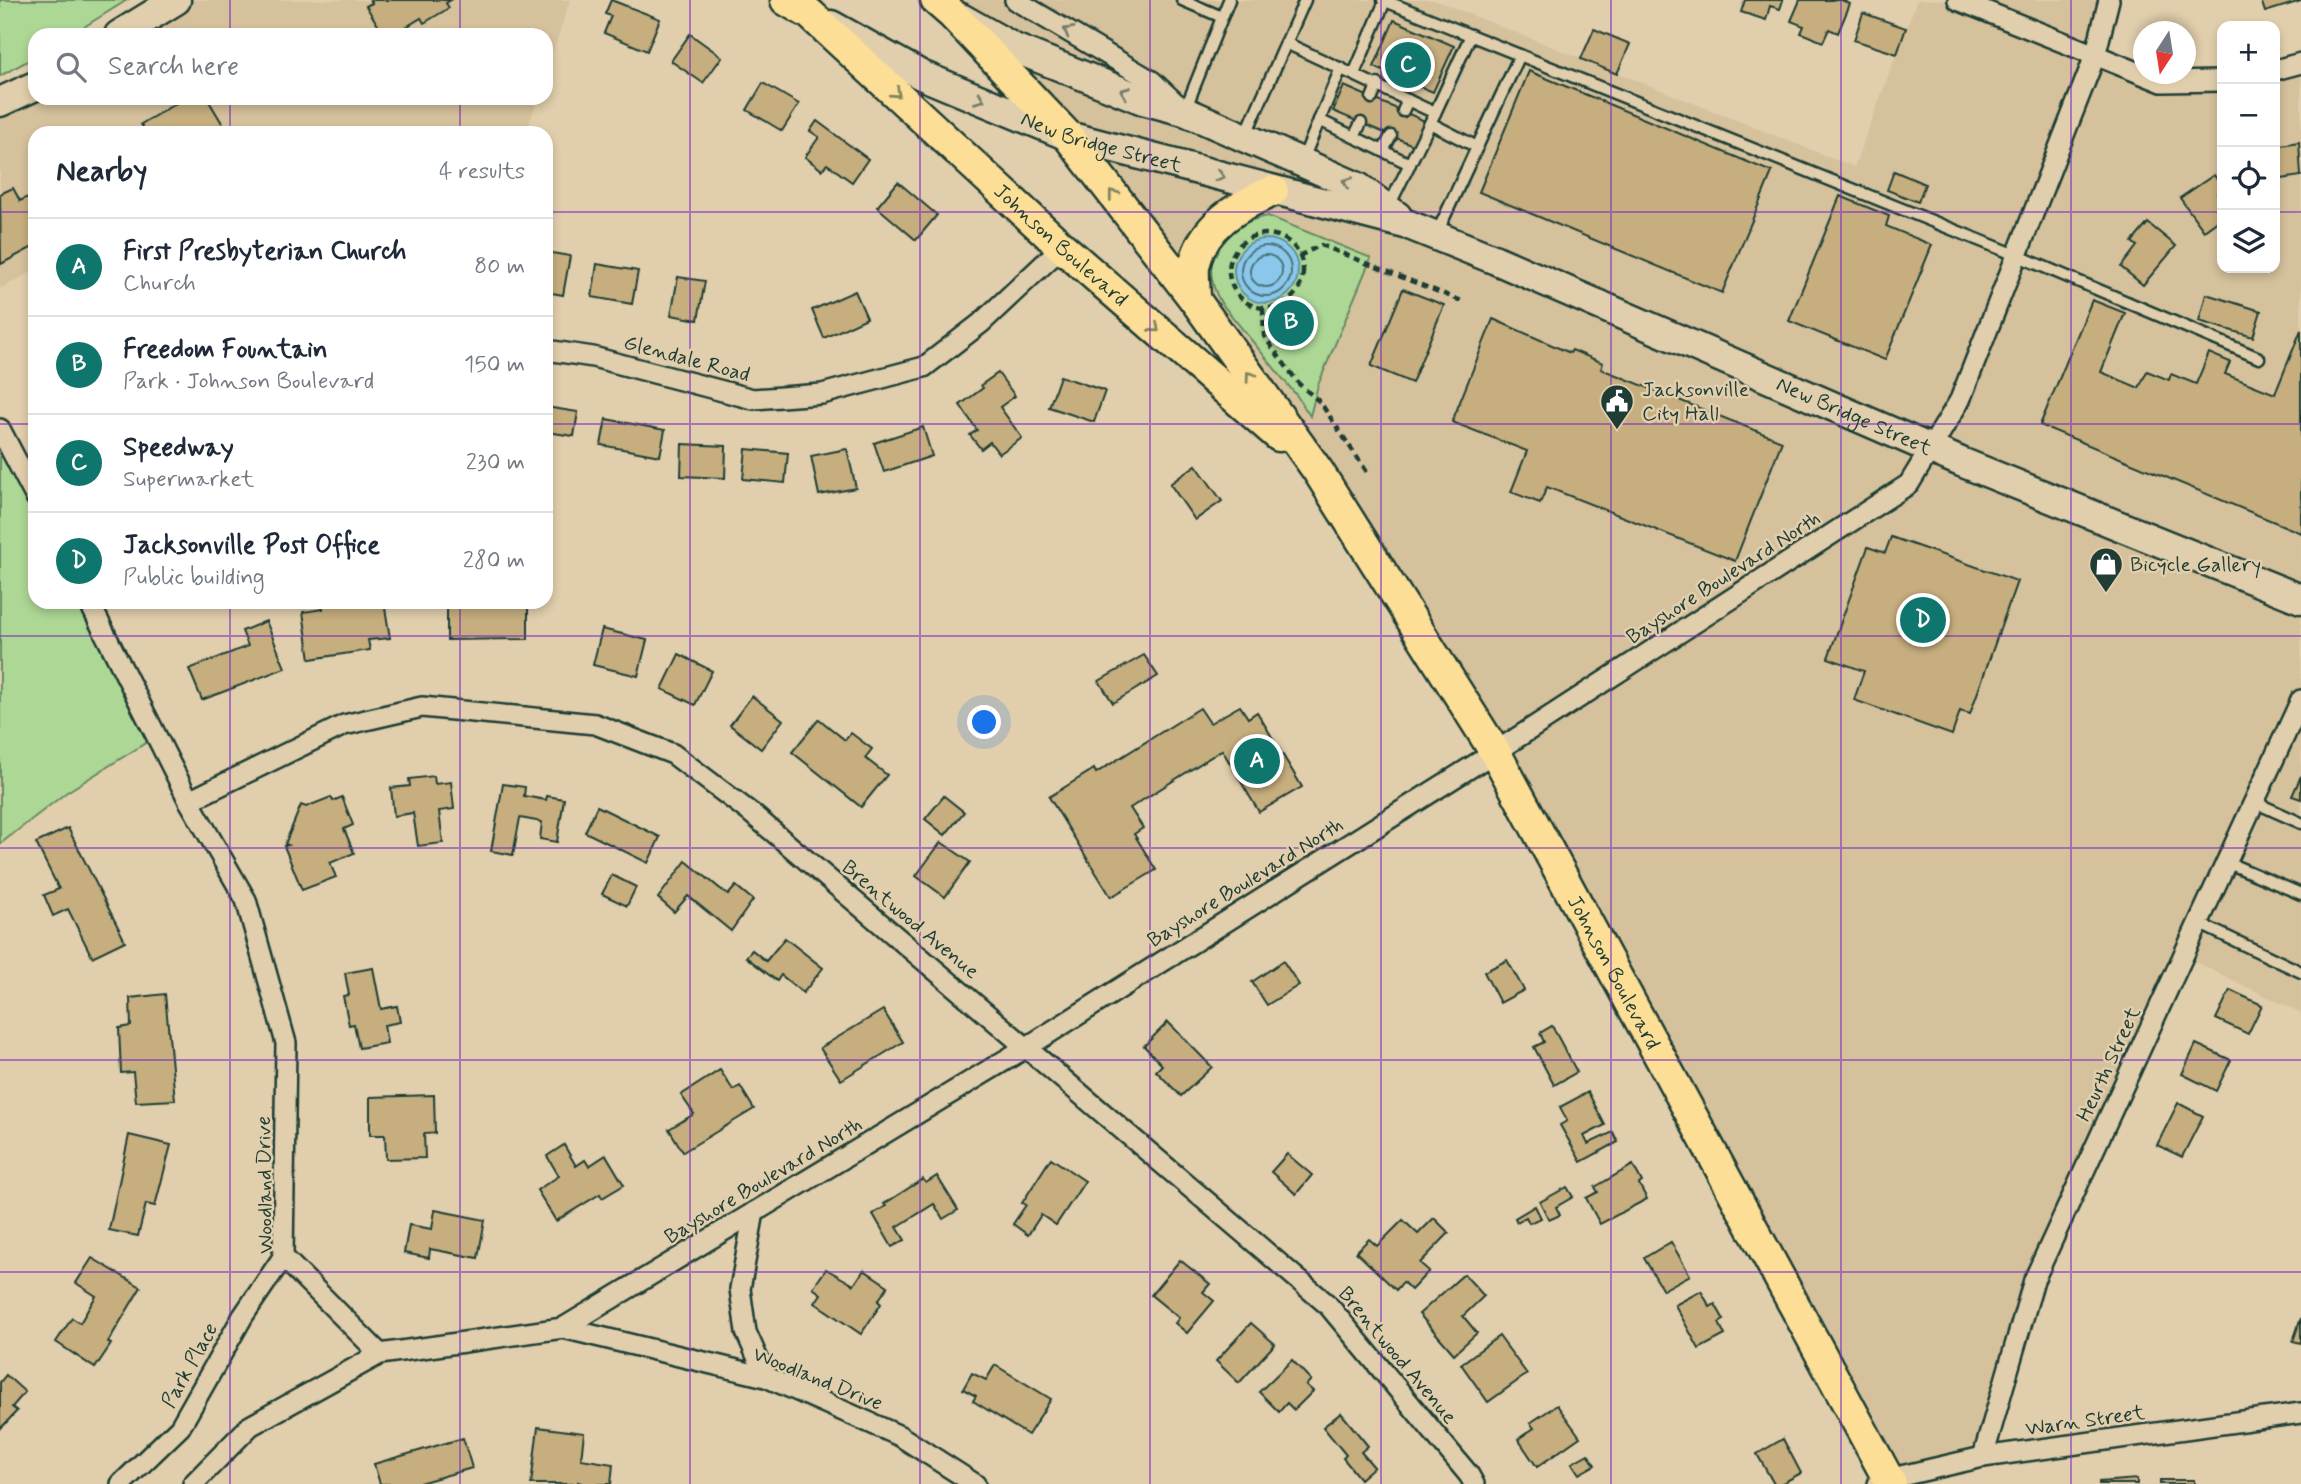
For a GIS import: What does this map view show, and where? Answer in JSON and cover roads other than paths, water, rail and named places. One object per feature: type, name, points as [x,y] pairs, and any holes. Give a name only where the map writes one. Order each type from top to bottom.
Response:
[{"type":"main road","points":[[130,28],[176,0]]},
{"type":"main road","name":"New Bridge Street","points":[[798,7],[921,75],[1068,136],[1273,191],[1398,217]]},
{"type":"main road","name":"Johnson Boulevard","points":[[798,7],[1062,247],[1318,471]]},
{"type":"main road","name":"New Bridge Street","points":[[944,7],[1024,52],[1143,100],[1184,111],[1358,187],[1398,217],[1436,236],[1931,449],[2301,599]]},
{"type":"main road","name":"Johnson Boulevard","points":[[944,7],[1068,136],[1195,300],[1318,471],[1495,752],[1886,1482]]},
{"type":"main road","points":[[0,102],[28,89]]},
{"type":"main road","points":[[1195,300],[1194,267],[1201,246],[1212,228],[1245,203],[1273,191]]},
{"type":"street","name":"New Bridge Street","points":[[1015,0],[1152,81],[1184,111]]},
{"type":"street","points":[[1958,0],[2162,82],[2217,81]]},
{"type":"street","name":"Bayshore Boulevard North","points":[[563,1328],[1027,1047],[1495,752],[1909,484],[1960,400],[2095,56],[2109,0]]},
{"type":"street","points":[[2280,69],[2301,63]]},
{"type":"street","name":"Glendale Road","points":[[553,352],[593,357],[753,399],[822,394],[924,367],[981,323],[1062,247]]},
{"type":"street","points":[[0,429],[28,468]]},
{"type":"street","name":"Woodland Drive","points":[[93,609],[189,801],[246,900],[286,1044],[283,1257],[380,1354],[563,1328],[766,1377],[900,1436],[975,1484]]},
{"type":"street","name":"Heurth Street","points":[[1983,1457],[2034,1280],[2301,700]]},
{"type":"street","name":"Brentwood Avenue","points":[[189,801],[344,725],[422,707],[595,723],[673,754],[751,813],[1328,1305],[1474,1484]]},
{"type":"street","points":[[754,1212],[740,1289],[746,1332],[766,1377]]},
{"type":"street","name":"Park Place","points":[[121,1484],[180,1427],[243,1316],[283,1257]]},
{"type":"street","points":[[193,1484],[250,1426],[380,1354]]},
{"type":"street","name":"Warn Street","points":[[1886,1482],[1983,1457],[2301,1413]]},
{"type":"lane","points":[[1182,0],[1222,17]]},
{"type":"lane","points":[[1184,111],[1229,0]]},
{"type":"lane","points":[[1245,138],[1305,0]]},
{"type":"lane","points":[[1354,74],[1384,1],[2016,255],[2259,358]]},
{"type":"lane","points":[[1398,217],[1410,164],[1471,35]]},
{"type":"lane","points":[[1286,43],[1408,100],[1477,147]]},
{"type":"lane","points":[[1436,236],[1521,55]]},
{"type":"lane","points":[[1302,163],[1342,68]]},
{"type":"lane","points":[[1372,98],[1378,84]]},
{"type":"lane","points":[[1403,111],[1408,100]]},
{"type":"lane","points":[[1320,120],[1410,164]]},
{"type":"lane","points":[[1354,137],[1361,123]]},
{"type":"lane","points":[[1383,151],[1391,136]]},
{"type":"lane","points":[[2254,802],[2301,823]]},
{"type":"lane","points":[[2226,862],[2301,894]]},
{"type":"lane","points":[[2198,923],[2301,972]]},
{"type":"water","points":[[1266,239],[1284,245],[1292,253],[1298,271],[1292,289],[1284,297],[1266,303],[1248,297],[1240,289],[1234,271],[1240,253],[1248,245]]},
{"type":"place","name":"Speedway","points":[[1408,65]]},
{"type":"place","name":"Freedom Fountain","points":[[1291,323]]},
{"type":"place","name":"Jacksonville City Hall","points":[[1617,431]]},
{"type":"place","name":"Bicycle Gallery","points":[[2106,594]]},
{"type":"place","name":"Jacksonville Post Office","points":[[1923,620]]},
{"type":"place","name":"First Presbyterian Church","points":[[1257,761]]}]
